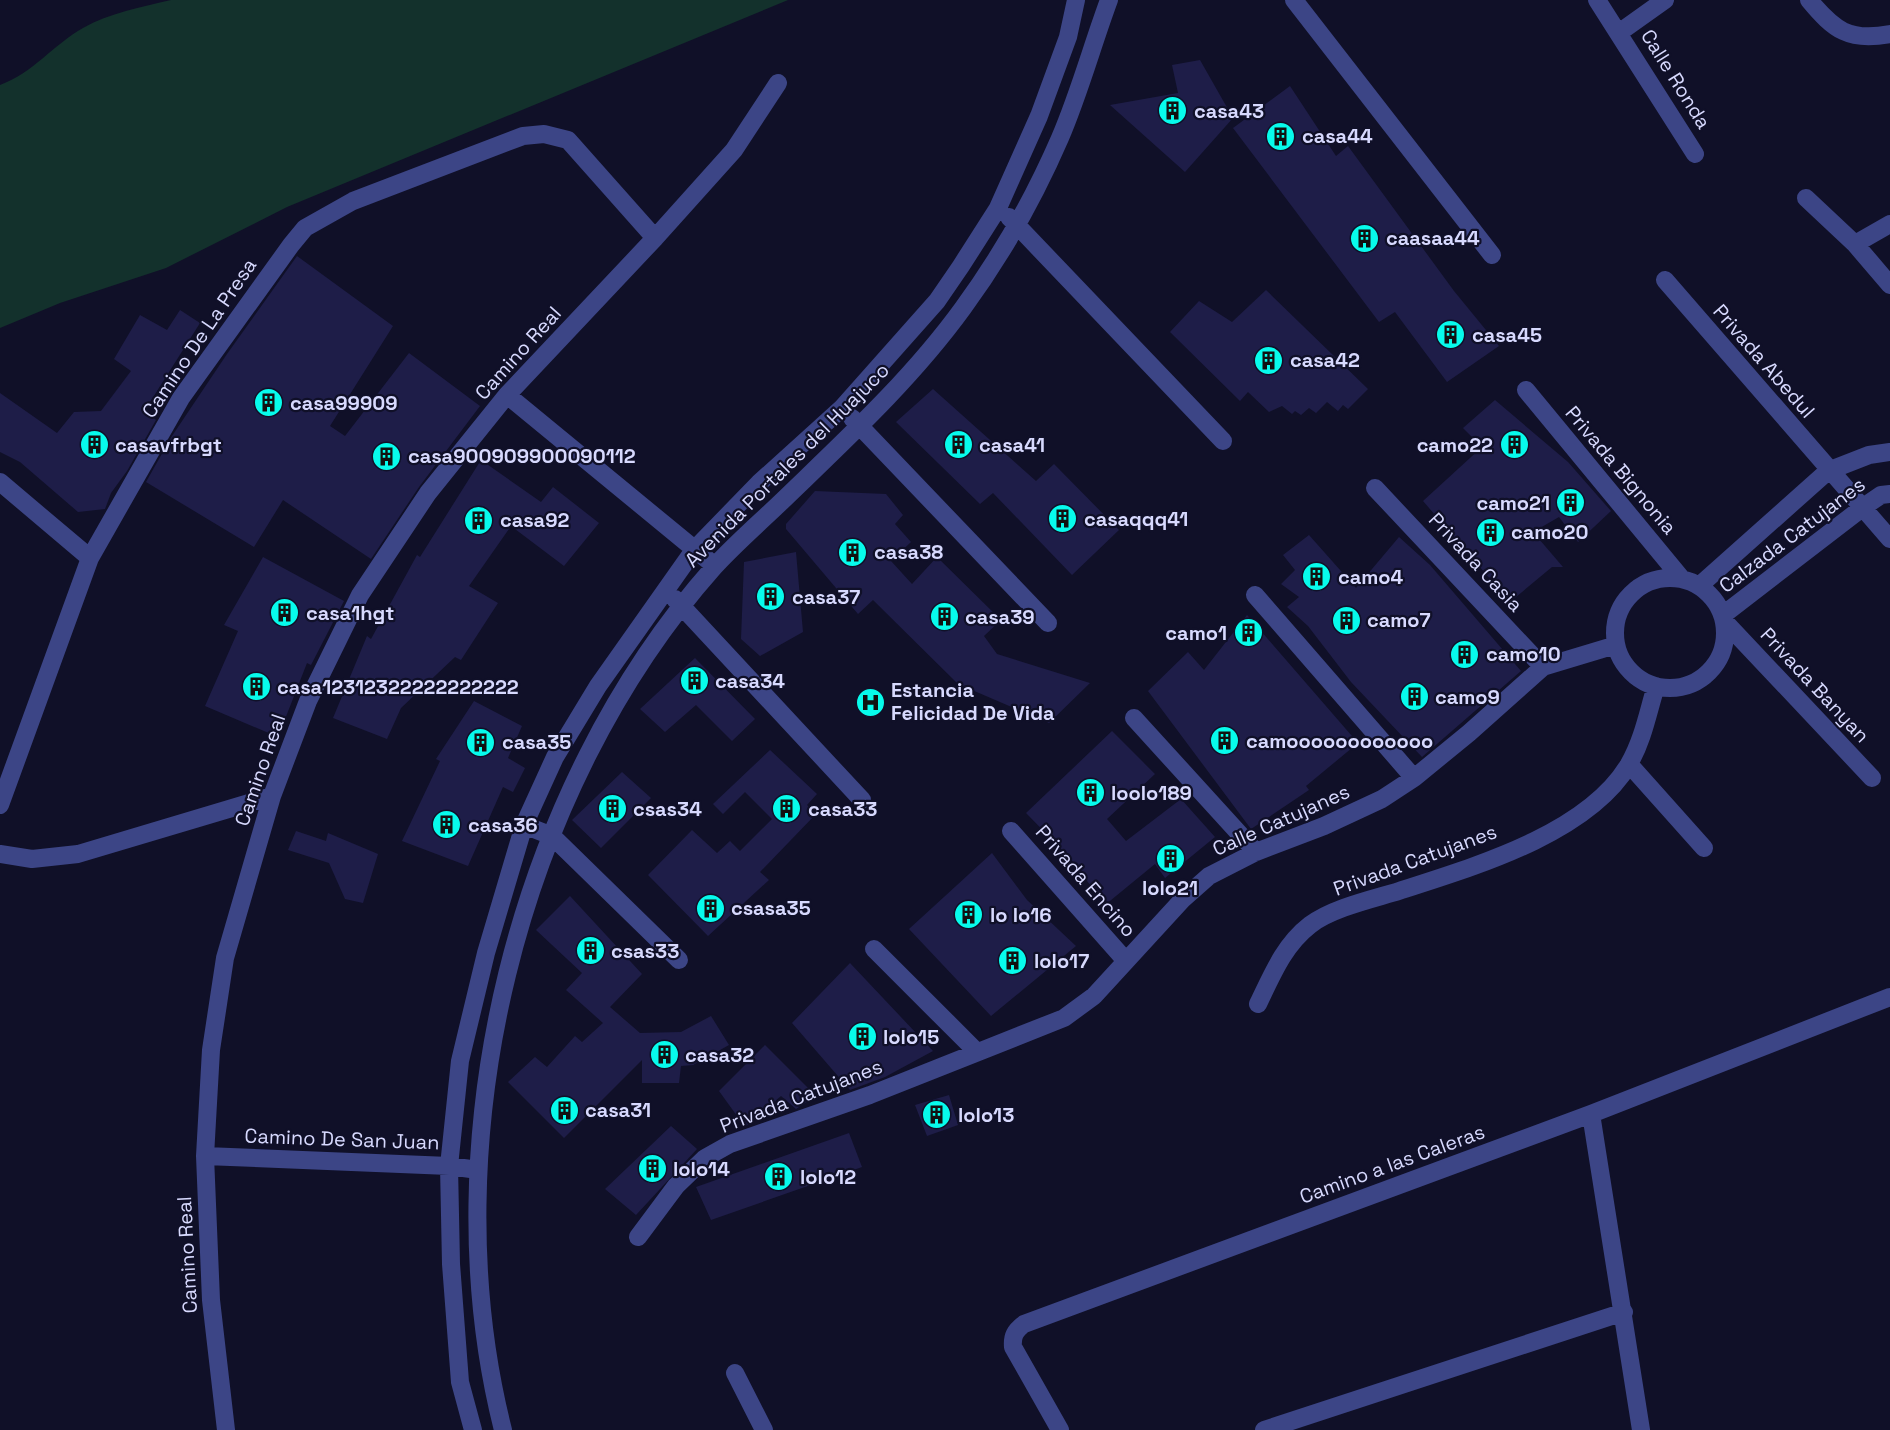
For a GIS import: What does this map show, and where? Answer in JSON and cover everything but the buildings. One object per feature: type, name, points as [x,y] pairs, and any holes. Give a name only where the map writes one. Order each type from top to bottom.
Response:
[{"type":"street","name":"Avenida Portales del Huajuco","points":[[473,1430],[460,1382],[451,1264],[449,1166],[459,1061],[486,953],[524,825],[561,747],[598,686],[694,550],[759,483],[842,408],[937,301],[998,208],[1039,116],[1068,37],[1076,0]]},
{"type":"street","name":"Avenida Portales del Huajuco","points":[[503,1430],[490,1378],[478,1258],[477,1170],[490,1064],[511,956],[552,836],[582,763],[628,682],[715,566],[859,426],[914,368],[963,308],[1018,224],[1061,136],[1109,0]]},
{"type":"street","points":[[1294,0],[1492,255]]},
{"type":"street","name":"Calle Ronda","points":[[1597,0],[1620,32],[1695,154]]},
{"type":"street","points":[[1620,32],[1665,0]]},
{"type":"street","points":[[1809,0],[1830,24],[1851,36],[1874,37],[1890,34]]},
{"type":"street","name":"Camino Real","points":[[226,1430],[211,1300],[205,1156],[211,1050],[225,958],[272,796],[308,701],[360,594],[428,493],[507,395],[655,238],[734,150],[778,83]]},
{"type":"street","name":"Camino De La Presa","points":[[0,805],[90,558],[181,398],[265,278],[305,228],[353,201],[523,136],[544,134],[568,140],[655,238]]},
{"type":"street","points":[[1806,198],[1855,244],[1890,285]]},
{"type":"street","points":[[998,208],[1018,224],[1223,441]]},
{"type":"street","points":[[1855,244],[1890,224]]},
{"type":"street","name":"Privada Abedul","points":[[1665,280],[1828,471],[1890,539]]},
{"type":"street","name":"Privada Bignonia","points":[[1526,390],[1691,583]]},
{"type":"street","points":[[507,395],[715,566]]},
{"type":"street","points":[[842,408],[1048,623]]},
{"type":"street","name":"Calzada Catujanes","points":[[1691,583],[1828,471],[1869,455],[1890,452]]},
{"type":"street","points":[[0,482],[90,558]]},
{"type":"street","name":"Privada Casia","points":[[1376,488],[1544,667]]},
{"type":"street","name":"Calzada Catujanes","points":[[1724,618],[1862,508],[1881,495],[1890,494]]},
{"type":"street","points":[[1655,581],[1691,583],[1713,598],[1724,618],[1725,641],[1719,659],[1708,674],[1692,684],[1674,688],[1656,686],[1642,681],[1630,671],[1616,645],[1615,627],[1620,609],[1631,594],[1655,581]]},
{"type":"street","points":[[665,590],[684,606],[862,800]]},
{"type":"street","points":[[1255,595],[1414,778]]},
{"type":"street","name":"Privada Banyan","points":[[1724,618],[1872,778]]},
{"type":"street","name":"Calle Catujanes","points":[[976,1051],[1064,1018],[1094,996],[1183,899],[1209,876],[1256,852],[1324,826],[1382,799],[1414,778],[1544,667],[1616,645]]},
{"type":"street","name":"Privada Catujanes","points":[[1258,1004],[1292,941],[1312,923],[1355,904],[1469,868],[1564,825],[1585,813],[1610,790],[1629,764],[1640,741],[1656,686]]},
{"type":"street","points":[[1134,718],[1256,852]]},
{"type":"street","points":[[1629,764],[1704,848]]},
{"type":"street","points":[[0,854],[32,859],[78,854],[272,796]]},
{"type":"street","points":[[524,825],[552,836],[679,960]]},
{"type":"street","name":"Privada Encino","points":[[1011,831],[1126,961]]},
{"type":"street","points":[[874,949],[976,1051]]},
{"type":"street","name":"Camino a las Caleras","points":[[1060,1430],[1013,1347],[1012,1338],[1016,1330],[1024,1324],[1591,1114],[1890,997]]},
{"type":"street","name":"Privada Catujanes","points":[[638,1237],[676,1186],[705,1158],[730,1144],[870,1095],[976,1051]]},
{"type":"street","points":[[1591,1114],[1641,1430]]},
{"type":"street","name":"Camino De San Juan","points":[[205,1156],[449,1166],[477,1170]]},
{"type":"street","points":[[1264,1430],[1624,1312]]},
{"type":"street","points":[[735,1373],[764,1430]]},
{"type":"green space","points":[[171,0],[788,0],[287,207],[166,268],[60,303],[0,328],[0,85],[23,73],[72,35],[93,23],[126,11]]},
{"type":"place","name":"casa43","points":[[1173,111]]},
{"type":"place","name":"casa44","points":[[1281,136]]},
{"type":"place","name":"caasaa44","points":[[1365,238]]},
{"type":"place","name":"casa45","points":[[1451,335]]},
{"type":"place","name":"casa42","points":[[1269,360]]},
{"type":"place","name":"casa99909","points":[[269,403]]},
{"type":"place","name":"casavfrbgt","points":[[94,445]]},
{"type":"place","name":"casa41","points":[[958,445]]},
{"type":"place","name":"camo22","points":[[1514,445]]},
{"type":"place","name":"casa900909900090112","points":[[387,456]]},
{"type":"place","name":"camo21","points":[[1571,503]]},
{"type":"place","name":"casaqqq41","points":[[1063,519]]},
{"type":"place","name":"casa92","points":[[479,520]]},
{"type":"place","name":"camo20","points":[[1490,532]]},
{"type":"place","name":"casa38","points":[[853,552]]},
{"type":"place","name":"camo4","points":[[1317,577]]},
{"type":"place","name":"casa37","points":[[771,597]]},
{"type":"place","name":"casa1hgt","points":[[285,613]]},
{"type":"place","name":"casa39","points":[[944,617]]},
{"type":"place","name":"camo7","points":[[1346,620]]},
{"type":"place","name":"camo1","points":[[1248,633]]},
{"type":"place","name":"camo10","points":[[1465,654]]},
{"type":"place","name":"casa34","points":[[694,681]]},
{"type":"place","name":"casa12312322222222222","points":[[256,687]]},
{"type":"place","name":"camo9","points":[[1414,697]]},
{"type":"place","name":"Estancia Felicidad De Vida","points":[[870,702]]},
{"type":"place","name":"camoooooooooooo","points":[[1225,741]]},
{"type":"place","name":"casa35","points":[[481,742]]},
{"type":"place","name":"loolo189","points":[[1090,793]]},
{"type":"place","name":"csas34","points":[[612,809]]},
{"type":"place","name":"casa33","points":[[787,809]]},
{"type":"place","name":"casa36","points":[[447,825]]},
{"type":"place","name":"lolo21","points":[[1170,858]]},
{"type":"place","name":"csasa35","points":[[710,908]]},
{"type":"place","name":"lo lo16","points":[[969,915]]},
{"type":"place","name":"csas33","points":[[590,951]]},
{"type":"place","name":"lolo17","points":[[1013,961]]},
{"type":"place","name":"lolo15","points":[[862,1037]]},
{"type":"place","name":"casa32","points":[[664,1055]]},
{"type":"place","name":"casa31","points":[[564,1110]]},
{"type":"place","name":"lolo13","points":[[937,1115]]},
{"type":"place","name":"lolo14","points":[[652,1169]]},
{"type":"place","name":"lolo12","points":[[779,1177]]}]
